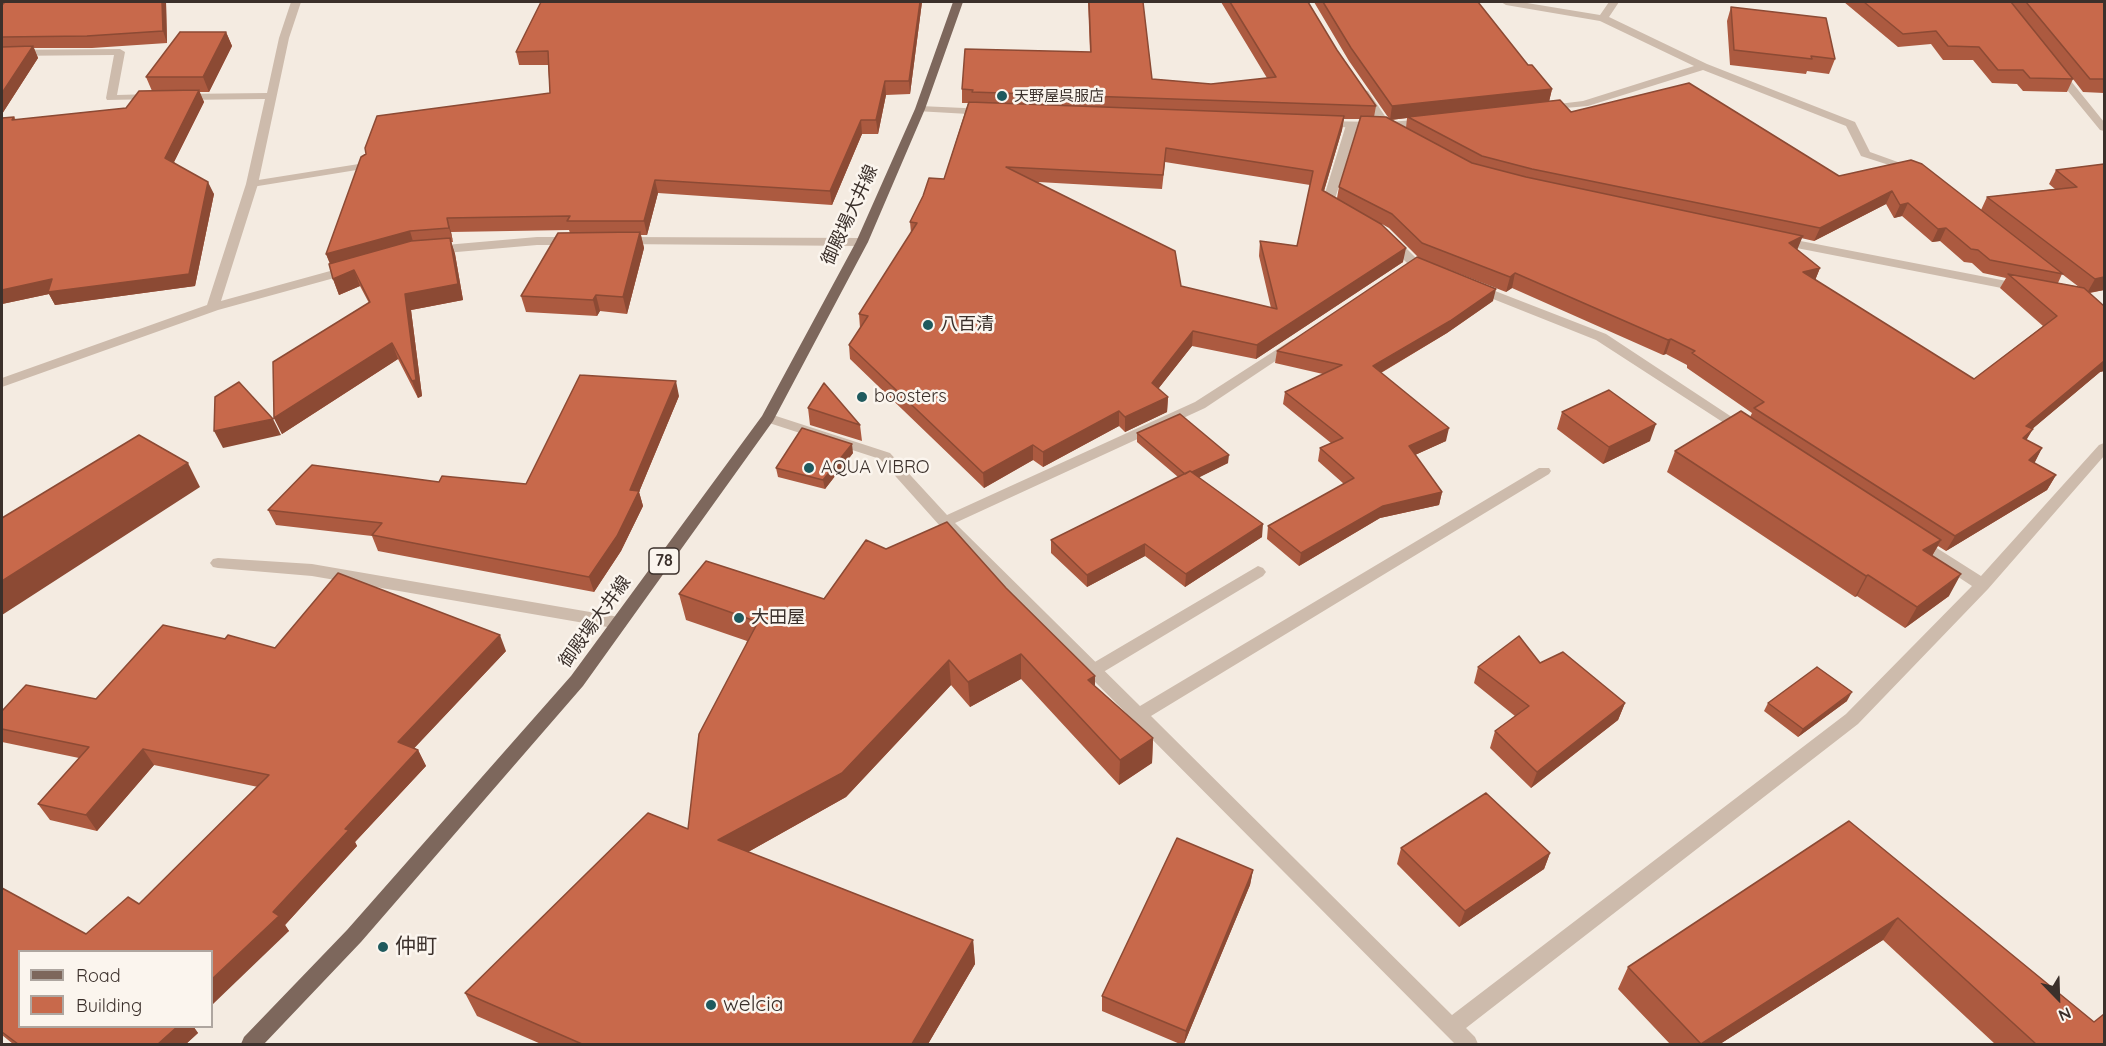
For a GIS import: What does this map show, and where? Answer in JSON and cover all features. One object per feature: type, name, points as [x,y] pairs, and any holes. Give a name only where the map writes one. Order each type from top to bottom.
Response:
[{"type":"main road","name":"御殿場大井線","points":[[251,1044],[354,936],[577,681],[768,418],[862,242],[920,109],[958,2]]},
{"type":"street","points":[[213,307],[252,184],[284,38],[296,2]]},
{"type":"street","points":[[1506,2],[1603,18],[1703,66],[1851,124],[1865,154],[1921,173]]},
{"type":"street","points":[[1603,18],[1614,2]]},
{"type":"street","points":[[2,53],[120,52],[111,98],[271,96]]},
{"type":"street","points":[[2051,64],[2104,128]]},
{"type":"street","points":[[1538,109],[1584,104],[1703,66]]},
{"type":"street","points":[[1355,80],[1386,126],[1405,136]]},
{"type":"street","points":[[920,109],[992,112]]},
{"type":"street","points":[[1316,123],[1386,126],[1444,120]]},
{"type":"street","points":[[1347,213],[1328,203],[1352,125]]},
{"type":"street","points":[[252,184],[366,166]]},
{"type":"street","points":[[1384,233],[1413,266]]},
{"type":"street","points":[[1762,237],[2030,289]]},
{"type":"street","points":[[426,250],[537,241],[583,241]]},
{"type":"street","points":[[606,241],[862,242]]},
{"type":"street","points":[[2,383],[213,307],[370,264]]},
{"type":"street","points":[[1468,284],[1601,337],[1751,435]]},
{"type":"street","points":[[945,522],[1200,405],[1306,334]]},
{"type":"street","points":[[768,418],[885,456],[945,522],[1468,1044]]},
{"type":"street","points":[[1451,1028],[1852,719],[1982,585],[2104,448]]},
{"type":"street","points":[[1139,715],[1544,471]]},
{"type":"street","points":[[1902,532],[1982,585]]},
{"type":"street","points":[[218,563],[312,570],[619,623]]},
{"type":"street","points":[[1094,670],[1258,572]]},
{"type":"building","points":[[5,2],[162,2],[163,31],[87,36],[2,37],[2,5]]},
{"type":"building","points":[[541,2],[920,2],[909,81],[885,81],[876,120],[861,120],[830,191],[655,180],[644,221],[567,221],[570,216],[447,218],[449,228],[410,231],[326,254],[361,157],[366,154],[365,148],[377,116],[550,93],[548,51],[516,52]]},
{"type":"building","points":[[1089,2],[1143,2],[1152,79],[1211,84],[1276,77],[1230,2],[1308,2],[1337,50],[1376,106],[972,92],[973,90],[962,89],[965,49],[1091,52]]},
{"type":"building","points":[[1323,2],[1478,2],[1528,65],[1532,65],[1552,89],[1392,106],[1351,48]]},
{"type":"building","points":[[1864,2],[2011,2],[2073,79],[2030,78],[2023,70],[1998,70],[1979,47],[1948,46],[1936,31],[1903,34]]},
{"type":"building","points":[[2026,2],[2104,2],[2104,79],[2090,79]]},
{"type":"building","points":[[1731,7],[1826,18],[1835,59],[1811,56],[1812,59],[1734,50]]},
{"type":"building","points":[[180,32],[226,32],[203,77],[146,77]]},
{"type":"building","points":[[33,46],[2,93],[2,47]]},
{"type":"building","points":[[1689,83],[1839,176],[1911,160],[1922,164],[2063,274],[1990,260],[1978,250],[1971,249],[1946,228],[1938,229],[1908,203],[1900,205],[1892,191],[1820,228],[1532,169],[1482,156],[1408,117],[1560,100],[1571,112]]},
{"type":"building","points":[[199,90],[165,158],[208,182],[189,274],[48,292],[52,279],[2,290],[2,118],[14,117],[12,120],[126,108],[139,91]]},
{"type":"building","points":[[969,102],[1344,116],[1322,190],[1381,224],[1406,248],[1257,345],[1193,331],[1152,383],[1168,397],[1125,417],[1119,411],[1043,452],[1033,445],[983,473],[849,345],[868,316],[859,314],[917,223],[910,222],[929,178],[944,179]],"holes":[[[1166,148],[1313,171],[1297,246],[1260,241],[1277,309],[1181,286],[1175,251],[1006,167],[1163,175]]]},
{"type":"building","points":[[1361,116],[1386,117],[1472,163],[1526,177],[1803,236],[1789,243],[1820,268],[1803,272],[1974,379],[2057,316],[2008,274],[2084,288],[2104,306],[2104,361],[2026,426],[2033,429],[2023,438],[2042,448],[2029,460],[2056,475],[1955,536],[1754,408],[1764,402],[1692,353],[1695,351],[1515,273],[1510,277],[1422,243],[1392,214],[1339,187]]},
{"type":"building","points":[[2104,164],[2104,277],[2095,279],[1987,197],[2077,187],[2056,170]]},
{"type":"building","points":[[640,232],[623,297],[596,295],[593,300],[521,296],[558,233]]},
{"type":"building","points":[[450,238],[458,284],[405,294],[416,380],[412,381],[392,343],[274,418],[273,362],[370,302],[354,270],[333,279],[329,264],[411,241]]},
{"type":"building","points":[[1417,257],[1496,289],[1450,321],[1373,366],[1449,428],[1409,446],[1442,492],[1383,506],[1301,553],[1268,526],[1354,478],[1320,448],[1343,438],[1285,392],[1342,365],[1277,351]]},
{"type":"building","points":[[580,375],[676,381],[630,490],[639,491],[617,536],[589,577],[372,535],[382,523],[268,510],[312,465],[439,482],[442,476],[526,484]]},
{"type":"building","points":[[239,382],[273,419],[214,431],[215,397]]},
{"type":"building","points":[[824,383],[860,425],[808,408]]},
{"type":"building","points":[[1609,390],[1656,424],[1609,447],[1562,412]]},
{"type":"building","points":[[1741,411],[1941,540],[1923,550],[1961,574],[1917,607],[1675,451]]},
{"type":"building","points":[[1180,414],[1229,455],[1185,474],[1137,433]]},
{"type":"building","points":[[802,428],[852,444],[823,480],[776,468]]},
{"type":"building","points":[[139,435],[188,463],[2,581],[2,518]]},
{"type":"building","points":[[1190,471],[1263,524],[1186,574],[1145,544],[1087,575],[1051,540]]},
{"type":"building","points":[[947,522],[1006,588],[1095,676],[1088,680],[1153,738],[1120,760],[1021,654],[968,682],[949,660],[842,773],[718,840],[973,940],[912,1044],[582,1044],[465,993],[648,813],[688,829],[699,734],[758,622],[679,594],[706,561],[824,599],[866,540],[886,549]]},
{"type":"building","points":[[338,573],[500,635],[398,742],[418,750],[345,829],[349,830],[273,912],[279,916],[213,978],[213,950],[18,950],[18,1028],[176,1028],[158,1044],[18,1044],[2,1032],[2,888],[86,934],[128,897],[139,904],[269,775],[143,749],[86,815],[38,804],[89,747],[2,729],[2,711],[26,685],[96,699],[163,625],[225,639],[228,635],[275,648]]},
{"type":"building","points":[[1519,636],[1540,663],[1563,652],[1625,703],[1537,772],[1495,731],[1529,706],[1478,667]]},
{"type":"building","points":[[1817,667],[1852,692],[1803,729],[1768,703]]},
{"type":"building","points":[[1486,793],[1550,853],[1465,911],[1401,848]]},
{"type":"building","points":[[1849,821],[2094,1022],[2104,1014],[2104,1044],[2036,1044],[1898,918],[1701,1044],[1628,967]]},
{"type":"building","points":[[1177,838],[1253,870],[1186,1031],[1102,996]]},
{"type":"place","name":"天野屋呉服店","points":[[1002,96]]},
{"type":"place","name":"八百清","points":[[928,325]]},
{"type":"place","name":"boosters","points":[[862,397]]},
{"type":"place","name":"AQUA VIBRO","points":[[809,468]]},
{"type":"place","name":"大田屋","points":[[739,618]]},
{"type":"place","name":"仲町","points":[[383,947]]},
{"type":"place","name":"welcia","points":[[711,1005]]}]
